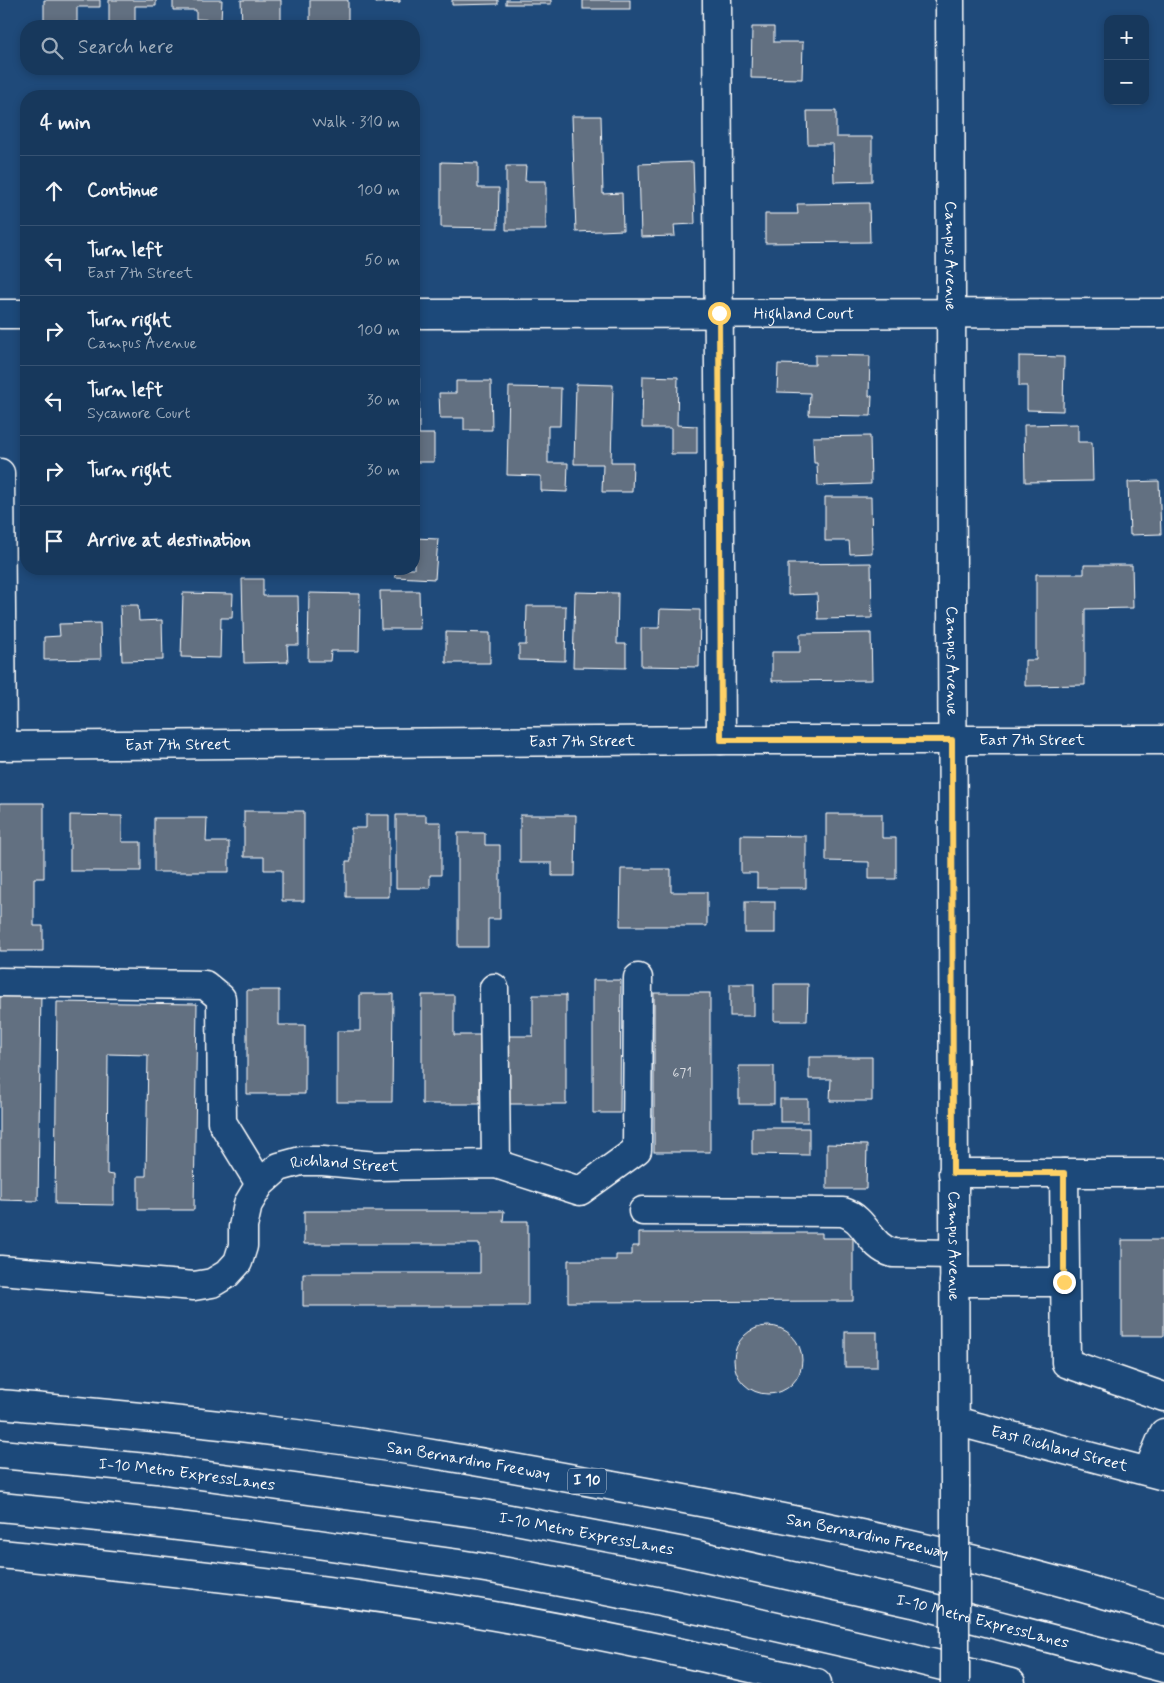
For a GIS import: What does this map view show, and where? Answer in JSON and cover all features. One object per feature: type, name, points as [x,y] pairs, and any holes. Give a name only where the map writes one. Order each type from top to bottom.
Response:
[{"type":"main road","points":[[717,0],[721,740]]},
{"type":"main road","name":"Campus Avenue","points":[[950,0],[955,1683]]},
{"type":"main road","name":"Highland Court","points":[[420,314],[1164,313]]},
{"type":"main road","points":[[0,314],[20,314]]},
{"type":"main road","points":[[0,473],[1,746]]},
{"type":"main road","name":"East 7th Street","points":[[1,746],[721,740],[1164,740]]},
{"type":"main road","name":"Richland Street","points":[[0,1270],[194,1286],[212,1282],[228,1274],[238,1262],[243,1246],[243,1227],[248,1204],[260,1184],[279,1168],[302,1161],[376,1166],[496,1164],[580,1191],[637,1150],[638,978]]},
{"type":"main road","points":[[0,982],[205,985],[221,998],[222,1122],[260,1184]]},
{"type":"main road","points":[[494,988],[496,1164]]},
{"type":"main road","points":[[953,1173],[1164,1173]]},
{"type":"main road","points":[[1064,1173],[1066,1363],[1164,1397]]},
{"type":"main road","points":[[643,1211],[843,1212],[852,1215],[875,1243],[884,1250],[893,1253],[954,1254]]},
{"type":"main road","points":[[954,1282],[1064,1282]]},
{"type":"main road","name":"San Bernardino Freeway","points":[[0,1404],[166,1419],[295,1434],[407,1449],[505,1466],[707,1503],[914,1546],[1060,1582],[1164,1612]]},
{"type":"main road","name":"East Richland Street","points":[[954,1421],[1156,1474]]},
{"type":"main road","points":[[1156,1474],[1164,1433]]},
{"type":"main road","name":"I-10 Metro ExpressLanes","points":[[0,1454],[156,1469],[484,1514],[679,1551],[913,1603],[1164,1668]]},
{"type":"main road","points":[[0,1507],[137,1520],[489,1569],[648,1599],[863,1646],[1011,1683]]},
{"type":"main road","points":[[0,1554],[143,1568],[435,1606],[659,1648],[817,1683]]},
{"type":"building","points":[[44,0],[100,0],[100,7],[77,7],[77,20],[44,20]]},
{"type":"building","points":[[109,0],[156,0],[156,6],[135,6],[135,20],[109,20]]},
{"type":"building","points":[[173,0],[222,0],[221,20],[196,19],[196,10],[173,10]]},
{"type":"building","points":[[241,0],[281,0],[281,20],[242,20]]},
{"type":"building","points":[[310,0],[348,0],[348,20],[310,20]]},
{"type":"building","points":[[375,0],[400,0],[400,2],[376,3]]},
{"type":"building","points":[[452,0],[498,0],[498,4],[452,5]]},
{"type":"building","points":[[506,0],[551,0],[551,4],[506,4]]},
{"type":"building","points":[[583,0],[630,0],[630,9],[583,9]]},
{"type":"building","points":[[752,27],[774,27],[774,42],[803,42],[802,79],[751,78]]},
{"type":"building","points":[[807,111],[836,111],[836,137],[872,137],[872,181],[834,182],[833,144],[808,144]]},
{"type":"building","points":[[572,116],[601,116],[603,194],[622,193],[623,230],[576,232]]},
{"type":"building","points":[[441,162],[478,163],[478,188],[499,188],[498,228],[441,227]]},
{"type":"building","points":[[693,162],[695,224],[674,225],[675,236],[641,237],[639,164]]},
{"type":"building","points":[[506,166],[526,166],[525,181],[546,181],[546,230],[506,230]]},
{"type":"building","points":[[869,203],[870,242],[765,243],[765,214],[798,214],[797,204]]},
{"type":"building","points":[[815,355],[870,356],[869,396],[872,396],[871,416],[809,415],[810,393],[777,392],[778,364],[815,365]]},
{"type":"building","points":[[1019,356],[1064,357],[1063,411],[1027,410],[1027,386],[1019,386]]},
{"type":"building","points":[[643,376],[678,377],[677,425],[697,426],[697,454],[671,454],[671,428],[642,428]]},
{"type":"building","points":[[456,381],[491,381],[492,430],[464,430],[464,418],[440,418],[439,393],[456,393]]},
{"type":"building","points":[[576,384],[613,385],[611,462],[633,462],[632,492],[602,492],[603,464],[574,464]]},
{"type":"building","points":[[509,387],[561,388],[560,426],[548,426],[548,463],[568,463],[567,492],[541,491],[541,476],[507,475]]},
{"type":"building","points":[[1078,424],[1078,442],[1092,442],[1093,481],[1025,482],[1024,425]]},
{"type":"building","points":[[420,434],[434,434],[434,462],[420,462]]},
{"type":"building","points":[[870,436],[871,484],[818,486],[817,463],[814,463],[813,437]]},
{"type":"building","points":[[1159,481],[1161,534],[1130,535],[1128,482]]},
{"type":"building","points":[[825,497],[871,497],[872,553],[850,554],[849,541],[825,541]]},
{"type":"building","points":[[420,538],[438,539],[435,579],[395,577],[395,575],[420,575]]},
{"type":"building","points":[[871,563],[872,618],[818,619],[817,594],[788,595],[788,564]]},
{"type":"building","points":[[1084,565],[1132,565],[1133,608],[1085,609],[1085,685],[1025,686],[1025,660],[1036,660],[1036,574],[1084,574]]},
{"type":"building","points":[[242,579],[263,579],[263,596],[298,596],[299,645],[287,645],[288,662],[244,663]]},
{"type":"building","points":[[380,591],[419,591],[420,629],[381,629]]},
{"type":"building","points":[[575,592],[618,593],[617,644],[626,644],[626,668],[573,667]]},
{"type":"building","points":[[183,593],[233,594],[232,618],[221,618],[220,658],[181,657]]},
{"type":"building","points":[[309,593],[360,594],[359,651],[331,651],[330,661],[308,661]]},
{"type":"building","points":[[120,605],[138,605],[139,621],[162,620],[163,660],[122,661]]},
{"type":"building","points":[[527,606],[566,606],[565,661],[519,660],[519,645],[526,645]]},
{"type":"building","points":[[660,609],[700,610],[699,667],[641,666],[641,628],[659,628]]},
{"type":"building","points":[[100,623],[101,659],[44,660],[44,637],[60,636],[59,624]]},
{"type":"building","points":[[446,632],[490,633],[490,663],[446,663]]},
{"type":"building","points":[[871,633],[872,680],[772,681],[772,652],[800,652],[800,634]]},
{"type":"building","points":[[0,803],[44,803],[44,878],[34,878],[34,926],[43,926],[43,951],[0,951]]},
{"type":"building","points":[[244,811],[304,811],[304,901],[282,901],[282,870],[264,870],[264,857],[244,857]]},
{"type":"building","points":[[826,814],[882,814],[882,838],[896,838],[896,879],[869,879],[869,862],[826,861]]},
{"type":"building","points":[[70,815],[122,816],[122,842],[141,842],[141,871],[70,871]]},
{"type":"building","points":[[366,815],[389,815],[389,897],[346,897],[346,861],[351,861],[351,828],[366,828]]},
{"type":"building","points":[[396,815],[426,815],[426,822],[441,822],[441,875],[430,875],[430,888],[396,888]]},
{"type":"building","points":[[520,815],[576,815],[575,876],[552,876],[552,863],[520,863]]},
{"type":"building","points":[[154,818],[207,818],[206,842],[229,842],[229,872],[154,872]]},
{"type":"building","points":[[458,833],[485,833],[485,845],[500,845],[500,919],[488,919],[488,947],[458,947]]},
{"type":"building","points":[[741,835],[806,836],[806,888],[757,888],[757,873],[741,873]]},
{"type":"building","points":[[621,869],[671,869],[671,892],[707,892],[707,926],[620,926]]},
{"type":"building","points":[[745,902],[775,902],[775,933],[745,933]]},
{"type":"building","points":[[593,980],[621,980],[620,1113],[593,1113]]},
{"type":"building","points":[[730,984],[754,984],[754,1016],[730,1016]]},
{"type":"building","points":[[774,984],[808,984],[807,1021],[774,1021]]},
{"type":"building","points":[[247,990],[279,990],[279,1025],[305,1025],[305,1094],[247,1094]]},
{"type":"building","points":[[0,992],[41,992],[38,1201],[0,1200]]},
{"type":"building","points":[[654,993],[710,993],[710,1152],[654,1152]]},
{"type":"building","points":[[360,994],[393,994],[392,1102],[337,1102],[337,1031],[360,1031]]},
{"type":"building","points":[[422,995],[454,995],[454,1035],[480,1035],[480,1104],[422,1104]]},
{"type":"building","points":[[533,995],[566,995],[566,1104],[509,1104],[509,1036],[533,1036]]},
{"type":"building","points":[[57,1002],[197,1004],[194,1210],[138,1210],[138,1176],[146,1176],[148,1055],[108,1054],[107,1174],[114,1175],[114,1205],[55,1204]]},
{"type":"building","points":[[809,1057],[872,1057],[872,1101],[830,1101],[831,1079],[809,1079]]},
{"type":"building","points":[[739,1066],[774,1066],[774,1104],[739,1104]]},
{"type":"building","points":[[780,1099],[808,1099],[808,1122],[780,1122]]},
{"type":"building","points":[[752,1128],[809,1128],[809,1155],[752,1154]]},
{"type":"building","points":[[827,1144],[867,1145],[866,1189],[827,1189]]},
{"type":"building","points":[[304,1211],[504,1211],[503,1221],[528,1221],[528,1306],[303,1306],[303,1273],[480,1273],[480,1244],[304,1244]]},
{"type":"building","points":[[639,1233],[822,1233],[822,1238],[853,1238],[853,1301],[568,1302],[568,1260],[616,1260],[616,1255],[632,1255],[632,1246],[639,1246]]},
{"type":"building","points":[[1122,1240],[1164,1240],[1164,1336],[1122,1336]]},
{"type":"building","points":[[768,1326],[781,1329],[792,1336],[799,1347],[802,1360],[799,1373],[792,1384],[781,1391],[768,1394],[755,1391],[744,1384],[737,1373],[734,1360],[737,1347],[744,1336],[755,1329]]},
{"type":"building","points":[[845,1332],[877,1332],[877,1367],[845,1367]]},
{"type":"route","points":[[719,313],[721,740],[952,740],[953,1173],[1064,1173],[1064,1282]]}]
